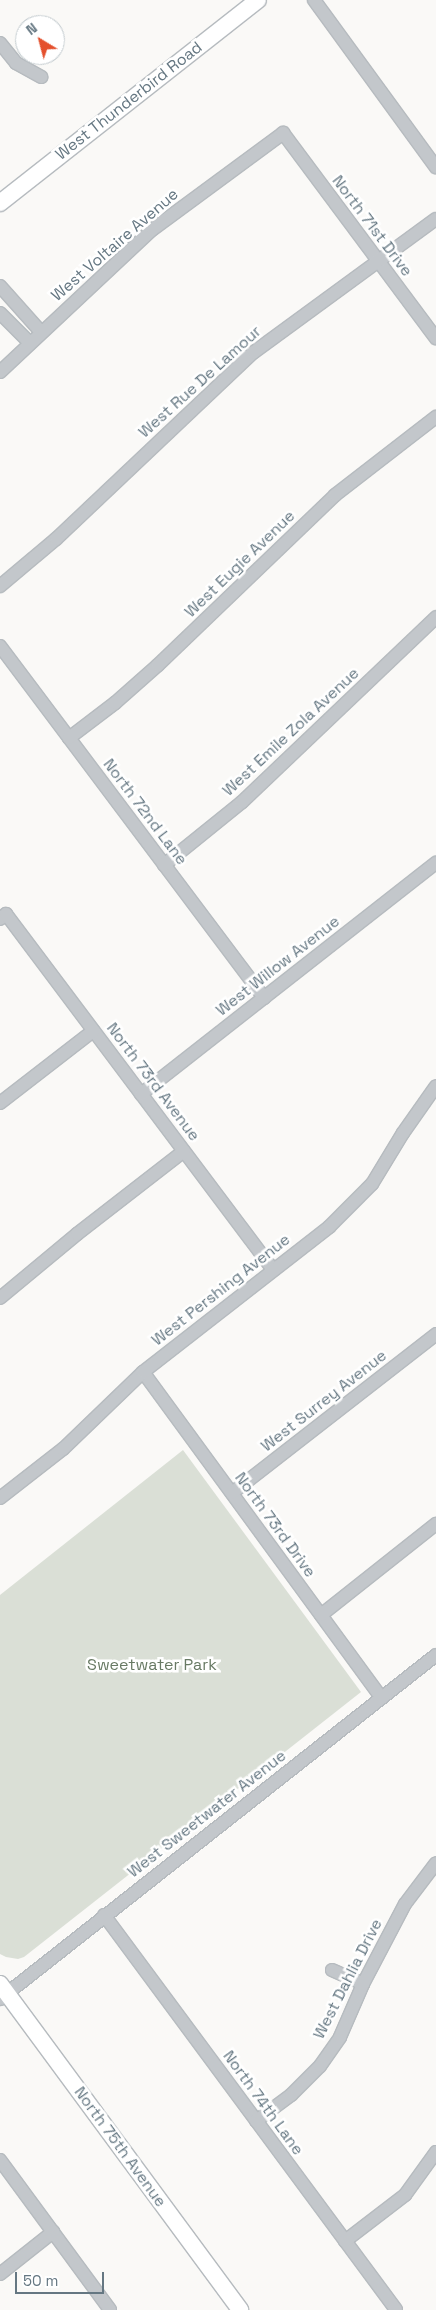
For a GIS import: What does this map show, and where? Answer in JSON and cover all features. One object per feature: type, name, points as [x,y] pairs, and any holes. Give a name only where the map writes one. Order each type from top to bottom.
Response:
[{"type":"main road","name":"West Thunderbird Road","points":[[0,203],[258,0]]},
{"type":"main road","name":"North 75th Avenue","points":[[2,1992],[240,2310]]},
{"type":"street","points":[[314,0],[436,167]]},
{"type":"street","points":[[0,43],[16,63],[42,77]]},
{"type":"street","name":"North 71st Drive","points":[[283,133],[436,338]]},
{"type":"street","name":"West Voltaire Avenue","points":[[0,372],[153,229],[283,133]]},
{"type":"street","name":"West Rue De Lamour","points":[[0,586],[56,539],[254,352],[436,219]]},
{"type":"street","points":[[0,286],[41,332]]},
{"type":"street","points":[[0,313],[30,343]]},
{"type":"street","name":"West Eugie Avenue","points":[[69,738],[115,703],[152,670],[335,494],[436,418]]},
{"type":"street","name":"West Emile Zola Avenue","points":[[164,865],[237,807],[436,617]]},
{"type":"street","name":"North 72nd Lane","points":[[0,646],[264,998]]},
{"type":"street","name":"West Willow Avenue","points":[[141,1094],[436,863]]},
{"type":"street","name":"North 73rd Avenue","points":[[3,916],[94,1031],[273,1270]]},
{"type":"street","points":[[0,1103],[94,1031]]},
{"type":"street","name":"West Pershing Avenue","points":[[0,1498],[63,1449],[98,1412],[143,1372],[329,1226],[372,1184],[403,1133],[436,1086]]},
{"type":"street","points":[[0,1298],[77,1234],[184,1151]]},
{"type":"street","name":"West Surrey Avenue","points":[[232,1493],[436,1334]]},
{"type":"street","name":"North 73rd Drive","points":[[143,1372],[382,1698]]},
{"type":"street","points":[[321,1615],[436,1524]]},
{"type":"street","name":"West Sweetwater Avenue","points":[[2,1992],[104,1915],[436,1655]]},
{"type":"street","name":"West Dahlia Drive","points":[[256,2121],[291,2095],[320,2066],[340,2037],[363,1984],[405,1904],[436,1863]]},
{"type":"street","name":"North 74th Lane","points":[[104,1915],[396,2310]]},
{"type":"street","points":[[332,1970],[363,1984]]},
{"type":"street","points":[[345,2242],[405,2195],[436,2152]]},
{"type":"street","points":[[0,2160],[110,2310]]},
{"type":"street","points":[[0,2274],[53,2232]]},
{"type":"green space","name":"Sweetwater Park","points":[[183,1450],[361,1692],[24,1957],[18,1959],[6,1957],[0,1954],[0,1595]]}]
